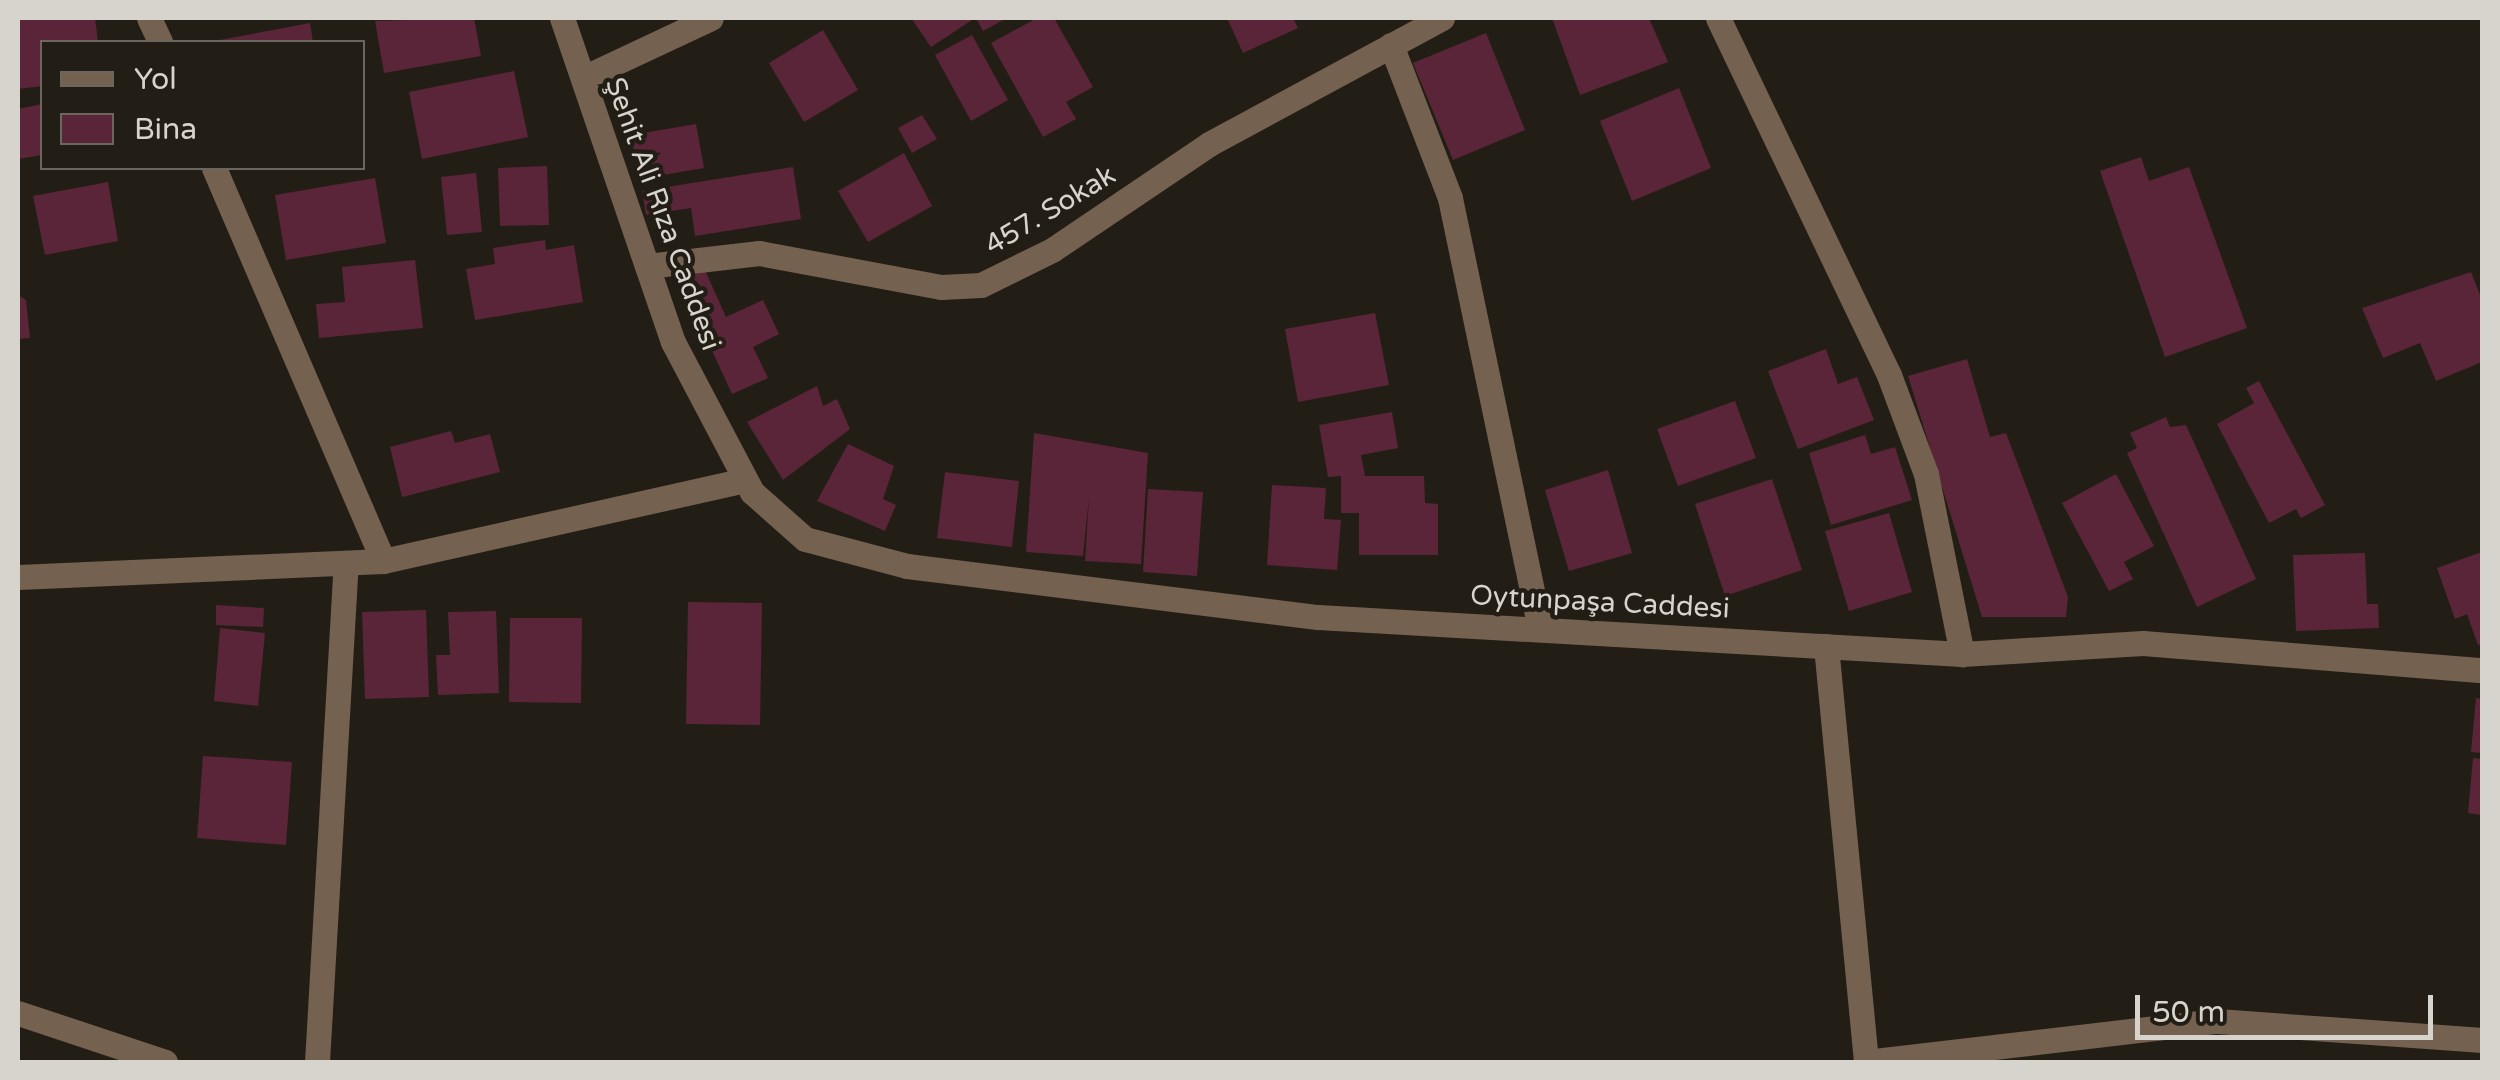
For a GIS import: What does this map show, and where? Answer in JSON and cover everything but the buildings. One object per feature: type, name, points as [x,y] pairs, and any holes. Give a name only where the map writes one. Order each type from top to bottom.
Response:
[{"type":"street","name":"Şehit Ali Rıza Caddesi","points":[[562,18],[672,342],[745,480]]},
{"type":"street","points":[[583,78],[710,18]]},
{"type":"street","name":"457. Sokak","points":[[647,266],[759,253],[941,287],[981,285],[1442,18]]},
{"type":"street","points":[[1718,18],[1895,392],[1926,474],[1962,654]]},
{"type":"street","points":[[1391,45],[1450,198],[1540,628]]},
{"type":"street","points":[[215,170],[383,561]]},
{"type":"street","points":[[18,577],[383,561],[745,480]]},
{"type":"street","name":"Oytunpaşa Caddesi","points":[[745,480],[805,539],[907,566],[1318,617],[1962,654],[2144,643],[2482,670]]},
{"type":"street","points":[[317,1062],[346,564]]},
{"type":"street","points":[[1826,646],[1866,1062],[2217,1020],[2482,1040]]},
{"type":"street","points":[[18,1014],[165,1062]]}]
